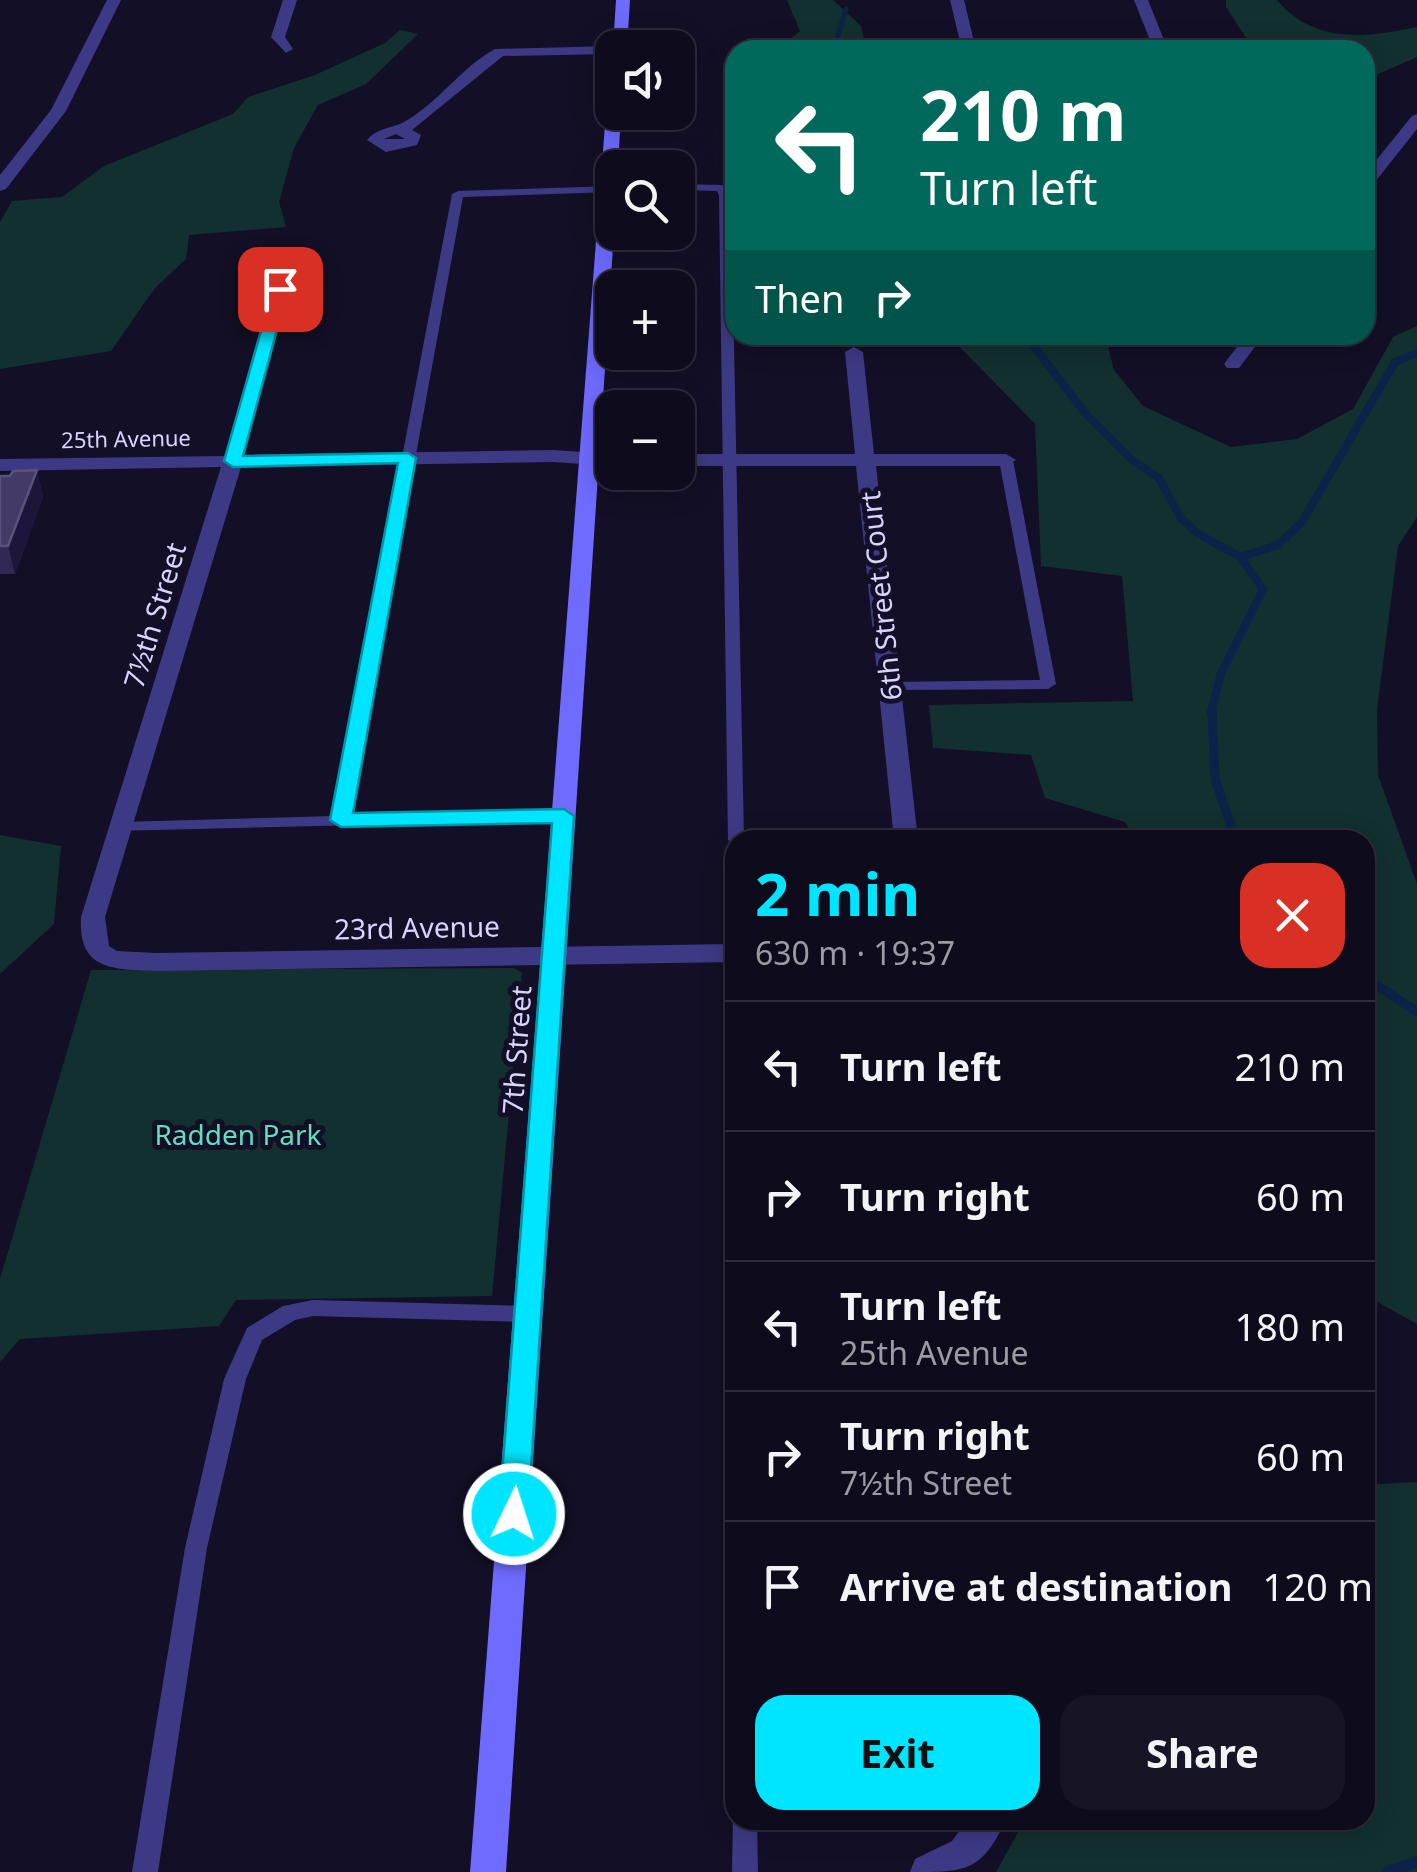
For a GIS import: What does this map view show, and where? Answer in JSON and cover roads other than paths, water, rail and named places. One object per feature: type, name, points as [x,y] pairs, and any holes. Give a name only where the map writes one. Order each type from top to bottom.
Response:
[{"type":"main road","points":[[621,30],[623,0]]},
{"type":"main road","name":"7th Street","points":[[603,390],[608,250]]},
{"type":"main road","name":"7th Street","points":[[488,1872],[552,954],[597,490]]},
{"type":"street","points":[[0,186],[58,111],[114,0]]},
{"type":"street","points":[[286,48],[278,37],[290,0]]},
{"type":"street","points":[[958,0],[967,40]]},
{"type":"street","points":[[1141,0],[1157,40]]},
{"type":"street","points":[[401,131],[485,60],[500,52],[595,50]]},
{"type":"street","points":[[1375,171],[1417,118]]},
{"type":"street","name":"7½th Street","points":[[100,955],[90,936],[92,916],[233,461],[280,289]]},
{"type":"street","points":[[1234,364],[1248,345]]},
{"type":"street","name":"6th Street Court","points":[[854,352],[905,830]]},
{"type":"street","name":"25th Avenue","points":[[0,465],[408,458],[595,460]]},
{"type":"street","points":[[695,460],[1006,460]]},
{"type":"street","name":"23rd Avenue","points":[[100,955],[156,962],[725,953]]},
{"type":"street","points":[[928,1872],[965,1854],[981,1830]]},
{"type":"lane","points":[[695,186],[721,188],[725,195]]},
{"type":"lane","points":[[341,820],[458,194],[595,189]]},
{"type":"lane","points":[[727,345],[736,830]]},
{"type":"lane","points":[[890,687],[1048,684],[1006,460]]},
{"type":"lane","points":[[120,827],[564,816]]},
{"type":"lane","points":[[145,1872],[196,1548],[235,1379],[254,1334],[290,1312],[313,1308],[527,1314]]},
{"type":"lane","points":[[745,1830],[745,1872]]},
{"type":"waterway","points":[[837,40],[846,9]]},
{"type":"waterway","points":[[1033,345],[1086,414],[1131,459],[1159,478],[1180,517],[1197,533],[1240,557]]},
{"type":"waterway","points":[[1240,557],[1278,545],[1302,522],[1395,362],[1417,353]]},
{"type":"waterway","points":[[1211,713],[1221,673],[1263,589],[1240,557]]},
{"type":"waterway","points":[[1212,711],[1215,779],[1233,830]]},
{"type":"waterway","points":[[1375,984],[1417,1012]]},
{"type":"waterway","points":[[1387,1872],[1417,1862]]},
{"type":"park label","name":"Radden Park","points":[[238,1134]]}]
